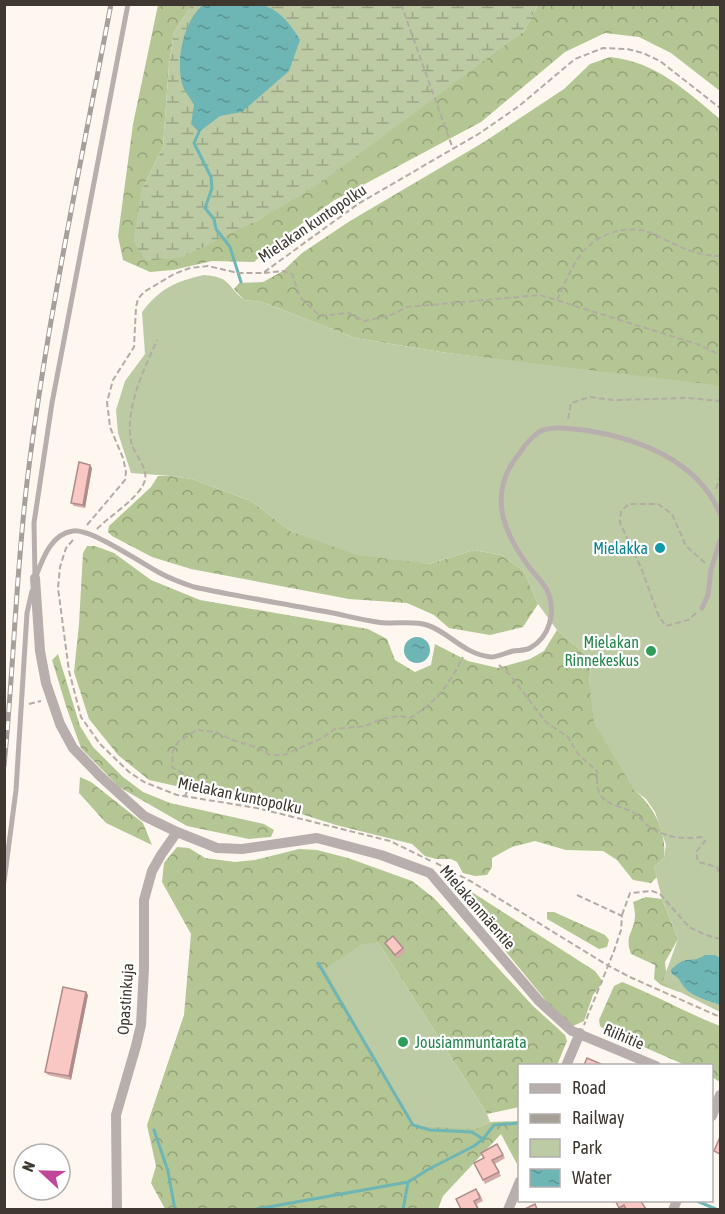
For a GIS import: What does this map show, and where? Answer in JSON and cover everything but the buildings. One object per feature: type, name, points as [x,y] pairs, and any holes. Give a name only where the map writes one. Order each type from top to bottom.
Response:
[{"type":"street","name":"Mielakanmäentie","points":[[35,578],[40,651],[51,700],[60,724],[73,748],[144,816],[218,848],[242,849],[317,837],[381,855],[430,873],[539,1001],[572,1030],[580,1033]]},
{"type":"street","name":"Opastinkuja","points":[[117,1209],[116,1115],[141,1025],[144,900],[156,863],[177,832]]},
{"type":"street","points":[[566,1064],[580,1033]]},
{"type":"street","name":"Riihitie","points":[[580,1033],[654,1064]]},
{"type":"street","points":[[713,1111],[720,1093]]},
{"type":"street","points":[[508,1209],[518,1184]]},
{"type":"lane","points":[[35,578],[34,523],[52,403],[128,4]]},
{"type":"lane","points":[[4,882],[16,790],[27,613],[35,578],[48,548],[58,537],[73,531],[81,531],[168,577],[194,588],[379,623],[420,623],[430,626],[467,649],[490,657],[529,649],[547,631],[551,617],[551,604],[547,591],[517,550],[503,522],[501,507],[501,491],[511,466],[528,443],[540,432],[551,428],[567,428],[641,443],[680,465],[708,490],[720,514]]},
{"type":"lane","points":[[702,608],[708,595],[711,570],[720,540]]},
{"type":"path","points":[[401,4],[453,149]]},
{"type":"path","name":"Mielakan kuntopolku","points":[[720,108],[660,62],[643,53],[627,49],[603,48],[575,59],[519,106],[453,149],[358,204],[263,273],[238,273],[208,266],[190,268],[174,274],[144,292],[138,299],[134,348],[113,380],[107,402],[110,427],[123,458],[125,480],[66,548],[60,567],[58,588],[69,671],[81,717],[100,744],[129,772],[160,790],[257,808],[390,841],[472,882],[632,978],[720,1017]]},
{"type":"path","points":[[556,300],[576,262],[590,244],[613,232],[627,229],[648,231],[689,252],[720,256]]},
{"type":"path","points":[[263,273],[283,271],[292,274],[300,297],[320,316],[349,313],[364,321],[391,315],[407,307],[540,295],[700,345],[720,355]]},
{"type":"path","points":[[91,536],[136,493],[145,480],[145,471],[134,452],[130,425],[140,381],[157,340]]},
{"type":"path","points":[[567,428],[571,403],[590,397],[613,400],[720,401]]},
{"type":"path","points":[[702,608],[688,620],[666,626],[659,617],[642,570],[620,523],[621,511],[629,504],[658,504],[672,514],[686,546],[711,570]]},
{"type":"path","points":[[185,796],[191,783],[189,777],[172,766],[173,751],[178,742],[197,730],[216,732],[232,740],[256,747],[270,755],[284,755],[322,738],[335,729],[365,726],[382,719],[399,716],[410,718],[429,707],[440,696],[467,649]]},
{"type":"path","points":[[490,657],[510,675],[546,722],[568,737],[578,754],[597,771],[601,797],[634,813],[649,826],[667,835],[688,839],[701,837],[705,841],[696,852],[698,862],[717,867],[720,874]]},
{"type":"path","points":[[21,708],[34,701],[51,700]]},
{"type":"path","points":[[580,1033],[621,930],[622,916],[630,893],[652,891],[660,894],[697,932],[720,939]]},
{"type":"path","points":[[577,896],[622,916]]},
{"type":"green space","points":[[158,5],[192,5],[174,32],[169,64],[163,147],[142,189],[236,230],[260,219],[524,31],[538,5],[720,5],[720,91],[671,53],[639,37],[605,33],[565,52],[481,122],[333,201],[278,241],[254,262],[212,261],[173,270],[150,272],[123,260],[118,236],[133,124]]},
{"type":"green space","points":[[192,5],[538,5],[524,31],[318,185],[260,219],[183,257],[146,261],[133,241],[142,189],[163,147],[169,64],[174,32]]},
{"type":"green space","points":[[610,57],[627,60],[656,71],[683,88],[720,119],[720,388],[447,353],[355,338],[262,302],[244,300],[234,289],[239,283],[263,282],[283,271],[302,253],[350,221],[484,142],[564,89],[590,64]]},
{"type":"green space","name":"Mielakan Rinnekeskus","points":[[204,275],[224,280],[244,300],[262,302],[355,338],[447,353],[720,387],[720,1012],[662,983],[678,939],[662,899],[654,867],[664,858],[666,845],[655,812],[646,799],[634,790],[594,723],[589,682],[592,660],[557,630],[538,604],[524,571],[501,555],[474,550],[429,564],[357,555],[292,532],[251,501],[192,479],[131,473],[118,433],[116,410],[125,381],[145,354],[142,312],[155,297],[169,287]]},
{"type":"green space","points":[[158,476],[192,479],[251,501],[292,532],[429,564],[474,550],[501,555],[524,571],[538,604],[523,627],[490,635],[449,628],[434,615],[407,603],[349,599],[191,569],[152,557],[108,532],[109,526],[151,487]]},
{"type":"green space","points":[[87,546],[95,546],[114,553],[151,580],[200,600],[368,629],[387,639],[395,660],[415,672],[431,665],[435,644],[468,661],[498,668],[530,659],[544,651],[557,630],[592,660],[589,682],[634,790],[648,804],[658,820],[663,839],[664,858],[654,867],[657,877],[651,883],[633,880],[617,860],[603,851],[566,850],[535,841],[512,847],[492,858],[492,867],[487,875],[475,876],[463,873],[457,862],[451,859],[425,856],[412,844],[298,813],[149,780],[118,755],[89,719],[74,672],[83,553]]},
{"type":"green space","points":[[58,654],[80,726],[93,747],[123,777],[143,792],[170,803],[264,824],[274,830],[271,837],[249,839],[187,826],[119,787],[81,748],[52,660]]},
{"type":"green space","points":[[80,777],[91,782],[143,823],[152,845],[106,823],[79,793]]},
{"type":"green space","points":[[177,847],[189,848],[205,858],[235,862],[255,860],[299,849],[317,850],[348,858],[412,881],[434,898],[533,1006],[565,1035],[567,1041],[557,1064],[518,1064],[518,1107],[487,1114],[378,942],[475,1129],[490,1122],[518,1121],[517,1164],[501,1134],[443,1196],[438,1209],[165,1209],[151,1183],[156,1166],[147,1125],[184,1015],[191,934],[162,882],[164,863]]},
{"type":"green space","points":[[467,889],[595,971],[603,982],[593,995],[584,1021],[573,1026],[552,1008],[461,897]]},
{"type":"green space","points":[[646,897],[662,899],[678,939],[665,962],[666,972],[680,984],[679,992],[661,985],[654,979],[655,965],[631,954],[629,938],[635,916],[633,902]]},
{"type":"green space","points":[[547,912],[554,912],[605,935],[609,940],[607,947],[599,949],[547,919]]},
{"type":"green space","name":"Jousiammuntarata","points":[[378,942],[490,1122],[475,1129],[412,1126],[325,969],[362,944]]},
{"type":"green space","points":[[622,982],[720,1026],[720,1082],[713,1078],[713,1064],[683,1064],[600,1026],[599,1020],[614,986]]},
{"type":"water","points":[[203,5],[260,5],[278,13],[289,23],[300,40],[289,71],[242,112],[220,116],[199,132],[191,124],[194,105],[184,89],[180,68],[182,44],[190,22]]},
{"type":"water","points":[[417,637],[426,641],[430,650],[426,659],[417,663],[408,659],[404,650],[408,641]]},
{"type":"water","points":[[705,955],[715,955],[720,958],[720,1005],[692,994],[672,974],[671,970],[681,962]]},
{"type":"waterway","points":[[199,132],[194,143],[211,177],[212,188],[205,208],[214,219],[216,229],[230,247],[241,282]]},
{"type":"waterway","points":[[318,963],[413,1125],[430,1130],[472,1132],[483,1139]]},
{"type":"waterway","points":[[403,1210],[408,1182],[474,1146],[494,1125],[518,1123]]},
{"type":"waterway","points":[[154,1130],[168,1171],[175,1210]]},
{"type":"waterway","points":[[252,1210],[408,1182]]},
{"type":"waterway","points":[[699,1202],[718,1210]]},
{"type":"railway","points":[[4,766],[21,541],[37,408],[111,4]]},
{"type":"place","name":"Mielakka","points":[[660,548]]},
{"type":"place","name":"Mielakan Rinnekeskus","points":[[651,651]]},
{"type":"place","name":"Jousiammuntarata","points":[[403,1042]]}]
